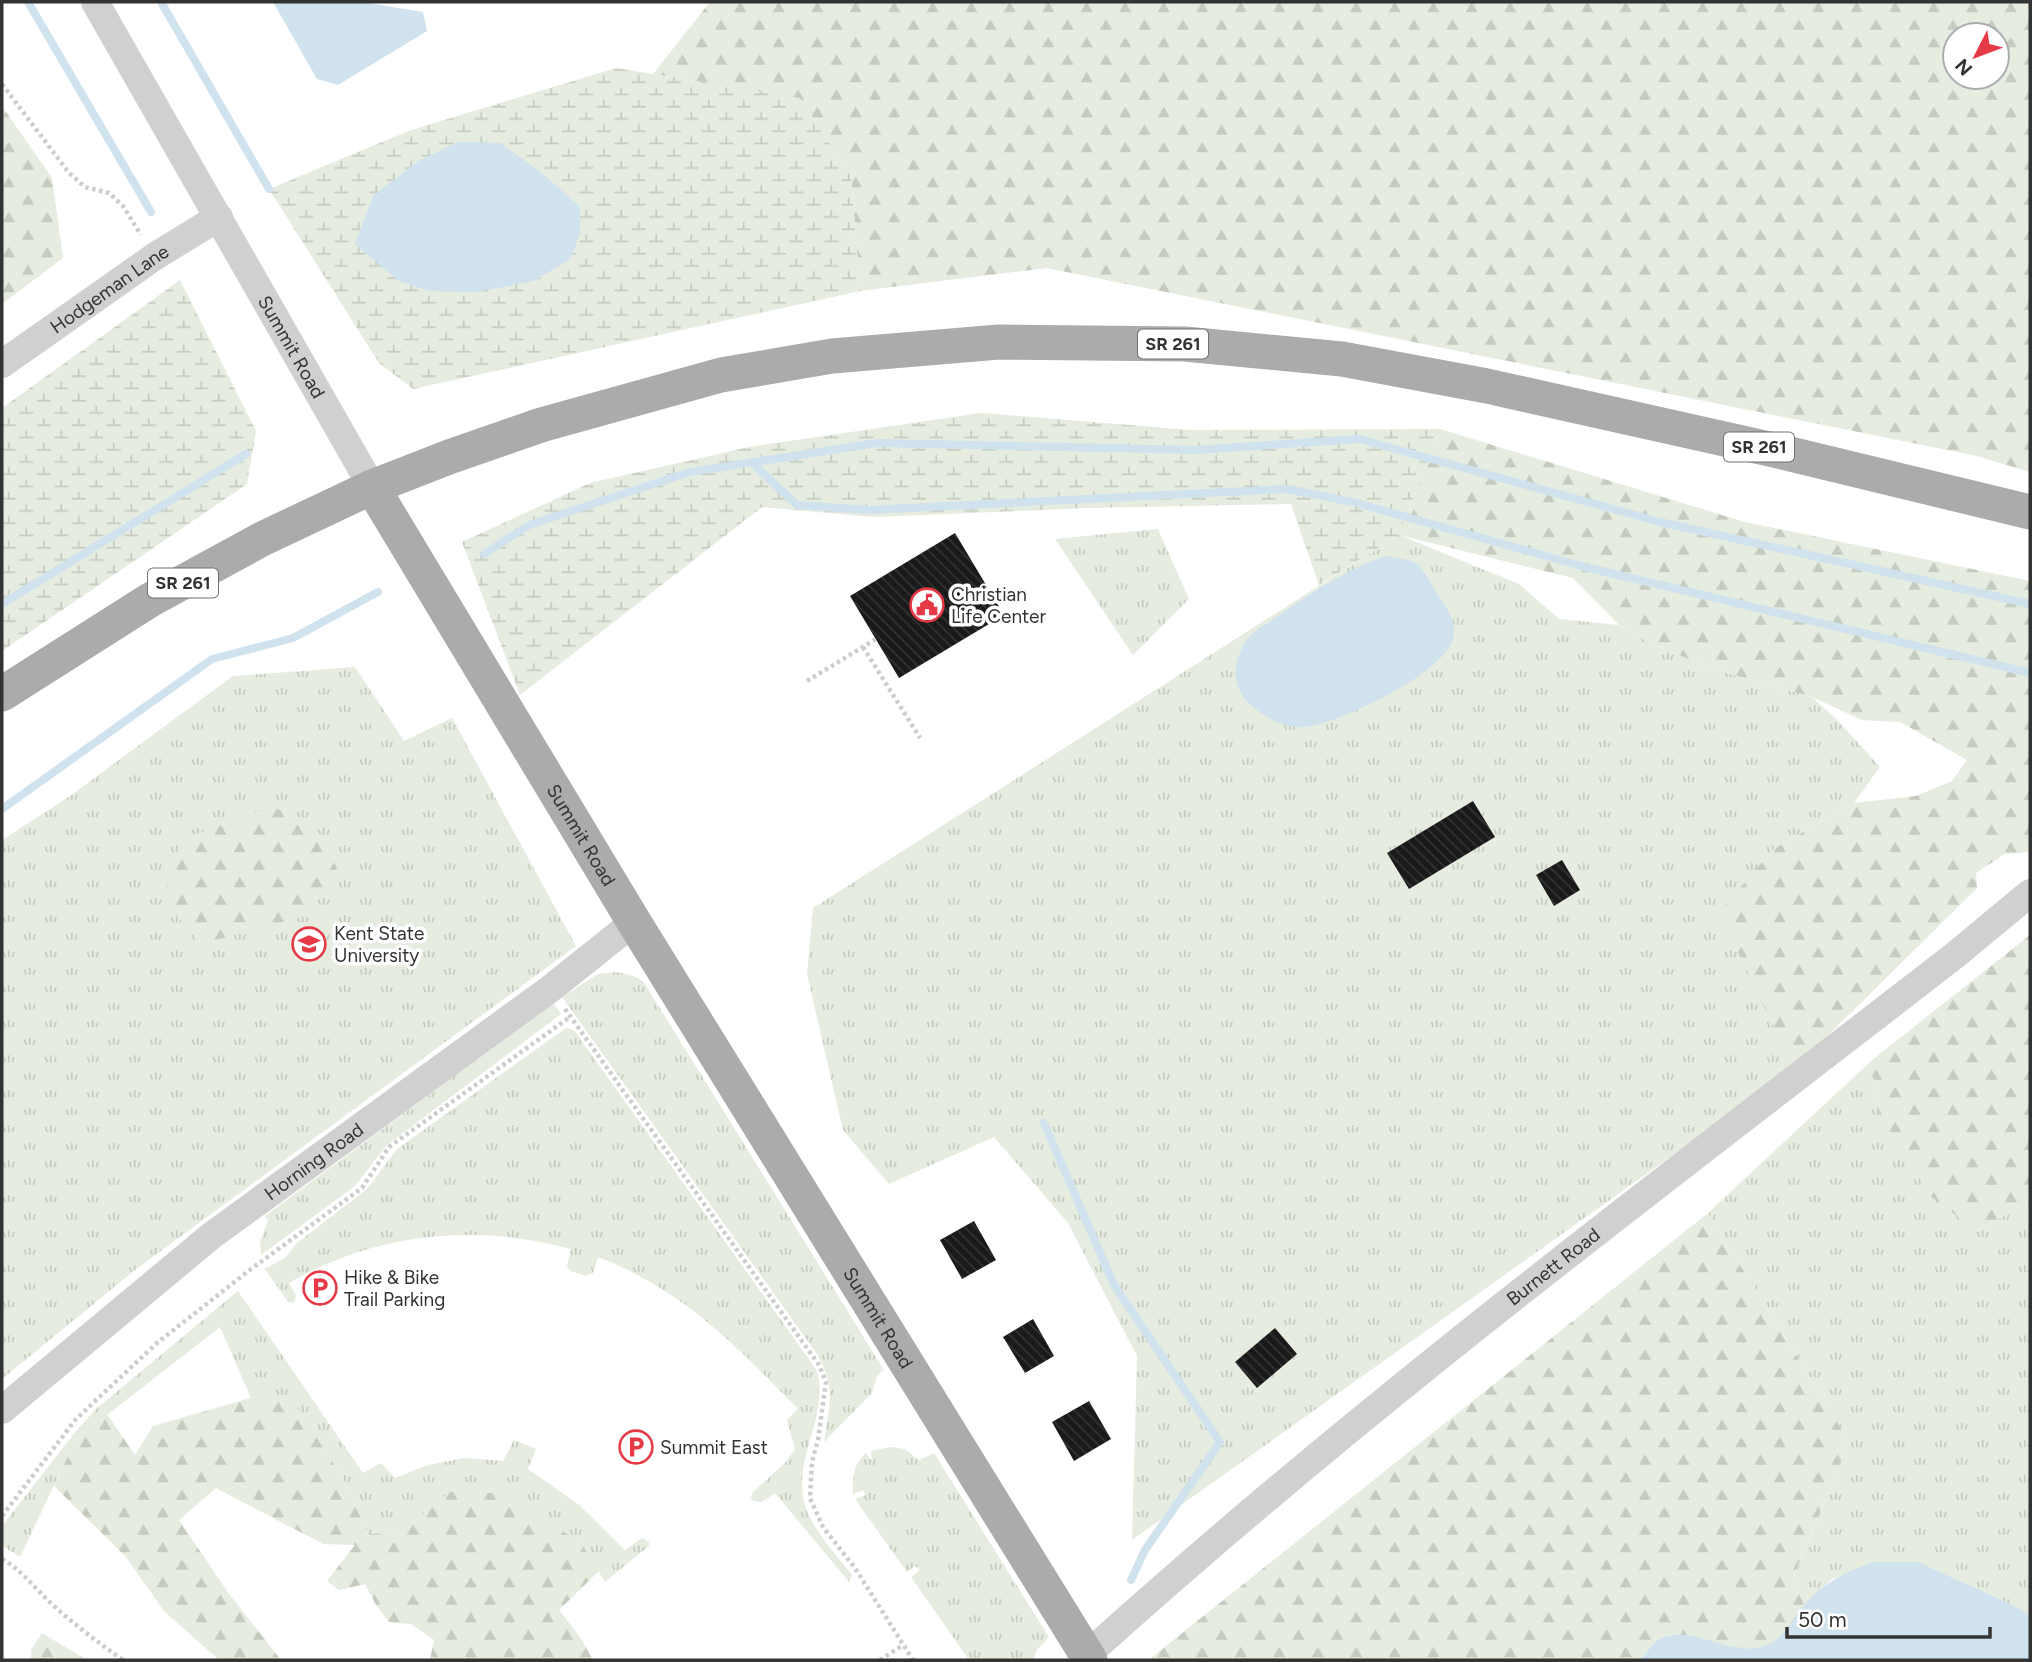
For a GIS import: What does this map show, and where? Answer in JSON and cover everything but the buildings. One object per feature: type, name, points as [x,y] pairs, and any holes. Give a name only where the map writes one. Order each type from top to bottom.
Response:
[{"type":"main road","name":"SR 261","points":[[2,694],[150,600],[262,539],[372,487],[541,425],[720,375],[808,359],[999,342],[1185,344],[1342,359],[1475,383],[1778,451],[2030,512]]},
{"type":"main road","name":"Summit Road","points":[[372,487],[634,922],[1089,1658]]},
{"type":"street","name":"Summit Road","points":[[95,2],[372,487]]},
{"type":"street","name":"Hodgeman Lane","points":[[2,364],[154,257],[219,217]]},
{"type":"street","name":"Burnett Road","points":[[1089,1658],[1182,1570],[1351,1429],[1954,956],[2030,893]]},
{"type":"street","name":"Horning Road","points":[[2,1410],[211,1237],[550,989],[634,922]]},
{"type":"path","points":[[2,84],[69,173],[85,187],[109,192],[123,206],[141,235]]},
{"type":"path","points":[[807,681],[876,639]]},
{"type":"path","points":[[863,647],[920,738]]},
{"type":"path","points":[[550,989],[819,1365],[826,1382],[818,1440],[812,1462],[810,1498],[822,1527],[855,1568],[912,1660]]},
{"type":"path","points":[[2,1516],[76,1419],[157,1343],[251,1269],[362,1188],[389,1147],[570,1017]]},
{"type":"path","points":[[2,1559],[16,1567],[52,1604],[90,1637],[123,1660]]},
{"type":"path","points":[[880,1660],[903,1645]]},
{"type":"green space","points":[[710,2],[2030,2],[2030,472],[1977,456],[1047,268],[860,291],[851,176],[800,99],[653,74]]},
{"type":"green space","points":[[616,68],[800,98],[851,176],[860,291],[413,389],[379,363],[269,189],[411,130]]},
{"type":"green space","points":[[2,106],[52,178],[63,258],[2,304]]},
{"type":"green space","points":[[180,280],[256,431],[247,484],[2,651],[2,408]]},
{"type":"green space","points":[[981,413],[1191,430],[1440,429],[1399,535],[1319,585],[1291,504],[1088,508],[873,517],[762,507],[520,695],[462,542],[590,483],[749,447]]},
{"type":"green space","points":[[1440,429],[1745,522],[2030,581],[2030,852],[2005,854],[1976,873],[1977,888],[1794,1069],[1719,913],[1772,850],[1854,803],[1916,796],[1952,781],[1967,760],[1900,722],[1862,720],[1812,697],[1710,668],[1648,642],[1619,625],[1573,578],[1399,535]]},
{"type":"green space","points":[[1158,529],[1189,599],[1133,655],[1055,539]]},
{"type":"green space","points":[[1399,535],[1519,584],[1559,619],[1619,625],[1648,642],[1710,668],[1812,697],[1880,767],[1854,803],[1772,850],[1794,1069],[1132,1540],[1137,1356],[1068,1223],[994,1137],[889,1184],[843,1130],[807,974],[813,908]]},
{"type":"green space","points":[[355,667],[404,741],[452,718],[576,946],[135,1270],[2,1379],[2,840],[70,796],[233,676]]},
{"type":"green space","points":[[273,807],[314,824],[337,868],[306,916],[201,944],[163,899],[184,838]]},
{"type":"green space","points":[[2030,935],[2030,1200],[1977,1231],[1931,1197],[1879,1115],[1871,1061]]},
{"type":"green space","points":[[616,972],[643,981],[884,1370],[877,1376],[872,1393],[824,1442],[830,1397],[827,1377],[817,1354],[562,997],[598,974]]},
{"type":"green space","points":[[553,1003],[561,1014],[386,1146],[355,1186],[261,1255],[260,1242],[268,1221],[265,1216]]},
{"type":"green space","points":[[566,1028],[574,1030],[816,1369],[819,1402],[803,1468],[804,1502],[818,1531],[852,1575],[849,1582],[775,1493],[762,1502],[751,1498],[752,1493],[785,1463],[795,1449],[787,1420],[798,1409],[730,1341],[707,1321],[657,1286],[598,1257],[593,1273],[586,1276],[571,1271],[567,1266],[571,1249],[499,1236],[427,1238],[391,1243],[356,1253],[289,1283],[296,1295],[292,1303],[288,1302],[265,1269],[286,1257],[297,1243],[367,1189],[397,1149]]},
{"type":"green space","points":[[1871,1061],[1879,1115],[1977,1231],[2030,1200],[2030,1617],[2018,1608],[1918,1562],[1832,1579],[1804,1605],[1793,1579],[1849,1441],[1708,1213]]},
{"type":"green space","points":[[1708,1213],[1849,1441],[1793,1578],[1804,1605],[1774,1642],[1754,1649],[1740,1649],[1685,1635],[1672,1635],[1655,1642],[1640,1660],[1152,1660],[1151,1658]]},
{"type":"green space","points":[[238,1291],[363,1473],[381,1463],[395,1478],[428,1465],[465,1458],[503,1461],[514,1440],[536,1449],[528,1469],[578,1504],[625,1550],[642,1538],[649,1542],[649,1546],[605,1582],[580,1541],[451,1492],[400,1532],[368,1534],[343,1478],[290,1397],[251,1398],[220,1327],[76,1439],[20,1557],[3,1546],[2,1526],[96,1409]]},
{"type":"green space","points":[[290,1396],[343,1478],[368,1534],[400,1532],[450,1492],[494,1493],[580,1541],[599,1571],[559,1610],[580,1637],[593,1660],[430,1660],[434,1640],[411,1624],[389,1622],[365,1584],[339,1590],[327,1581],[355,1545],[323,1544],[216,1488],[179,1520],[229,1594],[281,1660],[219,1660],[164,1611],[126,1557],[54,1486],[76,1439],[107,1414],[135,1455],[153,1426],[251,1398]]},
{"type":"green space","points":[[890,1447],[905,1449],[919,1460],[934,1453],[1049,1637],[1036,1651],[1034,1660],[969,1660],[911,1577],[920,1570],[915,1566],[907,1572],[855,1499],[866,1495],[863,1490],[853,1494],[858,1462],[866,1453],[870,1460],[871,1451]]},
{"type":"green space","points":[[42,1633],[87,1660],[31,1660],[31,1650]]},
{"type":"water","points":[[273,2],[362,2],[423,12],[427,31],[338,85],[317,79]]},
{"type":"water","points":[[458,142],[500,143],[542,173],[580,207],[580,234],[570,259],[534,281],[477,292],[429,291],[399,281],[355,244],[373,196],[418,161]]},
{"type":"water","points":[[1386,556],[1417,564],[1445,605],[1454,633],[1445,653],[1431,667],[1389,694],[1322,723],[1306,727],[1284,725],[1253,707],[1240,691],[1236,674],[1239,655],[1249,637],[1329,583]]},
{"type":"water","points":[[1873,1562],[1918,1562],[2019,1608],[2030,1617],[2030,1660],[1640,1660],[1658,1640],[1672,1635],[1686,1635],[1741,1648],[1769,1644],[1780,1636],[1805,1604],[1821,1589],[1845,1574]]},
{"type":"waterway","points":[[28,2],[151,212]]},
{"type":"waterway","points":[[161,2],[269,189]]},
{"type":"waterway","points":[[484,554],[529,525],[690,472],[877,443],[1196,450],[1359,439],[1660,522],[2030,604]]},
{"type":"waterway","points":[[2,604],[246,454]]},
{"type":"waterway","points":[[751,462],[797,505],[869,510],[1287,489],[1353,502],[1585,567],[2030,673]]},
{"type":"waterway","points":[[2,809],[212,659],[293,638],[378,592]]},
{"type":"waterway","points":[[1044,1123],[1114,1285],[1220,1442],[1145,1550],[1131,1580]]},
{"type":"place","name":"Christian Life Center","points":[[927,605]]},
{"type":"place","name":"Kent State University","points":[[309,944]]},
{"type":"place","name":"Hike & Bike Trail Parking","points":[[320,1288]]},
{"type":"place","name":"Summit East","points":[[636,1447]]}]
